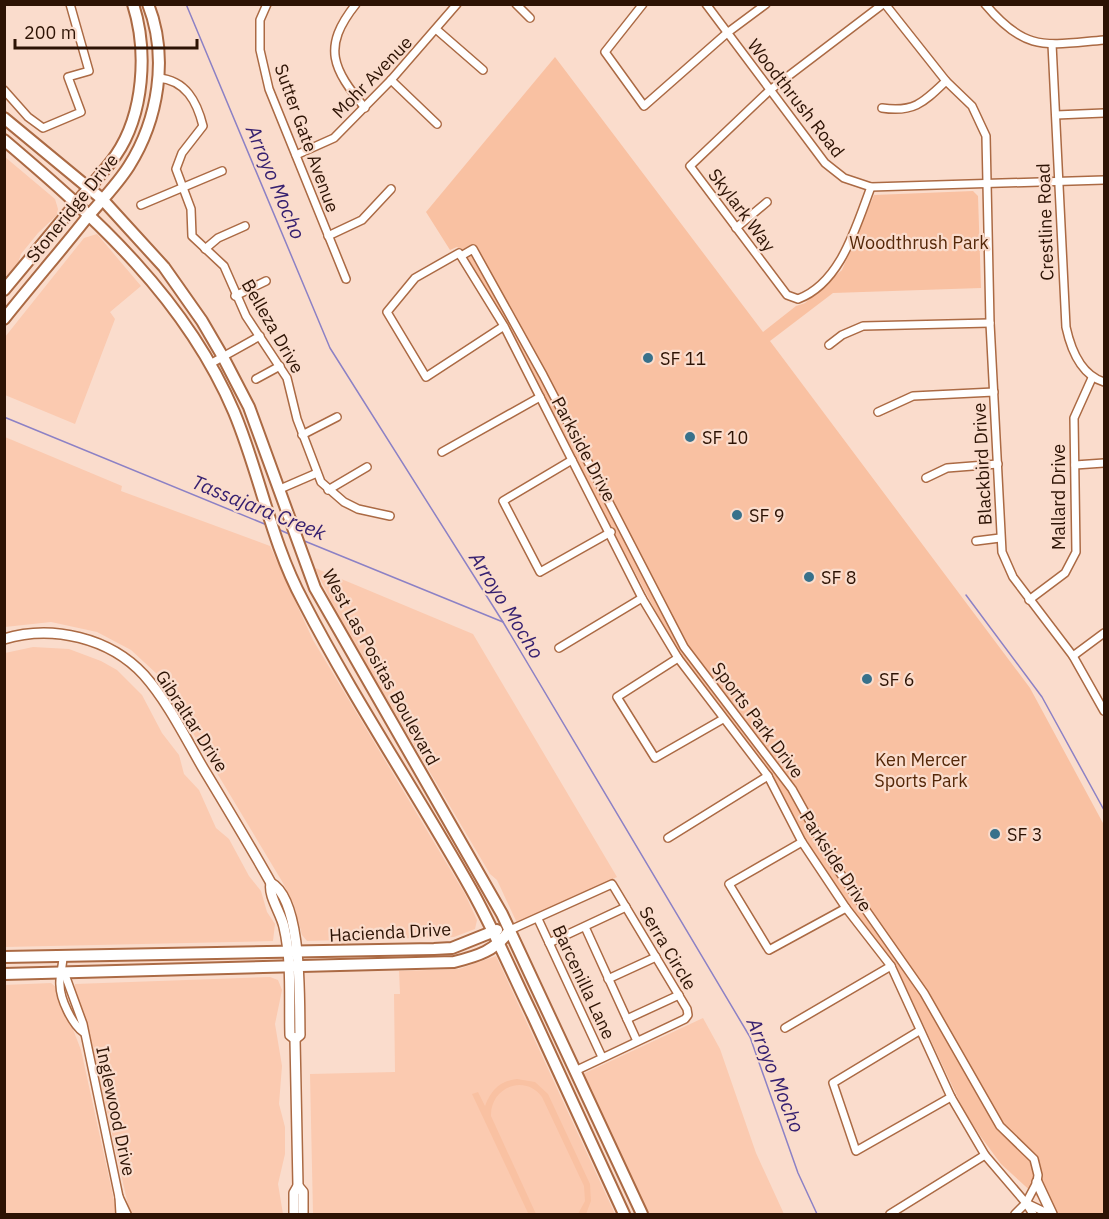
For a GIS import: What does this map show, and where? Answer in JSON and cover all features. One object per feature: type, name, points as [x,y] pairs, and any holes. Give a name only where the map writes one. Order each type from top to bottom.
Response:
[{"type":"main road","name":"Stoneridge Drive","points":[[4,290],[116,154],[129,128],[137,102],[141,52],[133,4]]},
{"type":"main road","name":"Stoneridge Drive","points":[[4,319],[128,168],[144,137],[154,106],[158,78],[154,26],[148,4]]},
{"type":"main road","name":"West Las Positas Boulevard","points":[[4,118],[102,199],[175,281],[223,357],[249,407],[280,489],[297,544],[325,605],[487,885],[642,1215]]},
{"type":"main road","name":"West Las Positas Boulevard","points":[[4,140],[90,214],[150,277],[210,364],[234,412],[293,582],[319,632],[473,892],[624,1215]]},
{"type":"main road","points":[[4,309],[17,291],[16,276]]},
{"type":"main road","name":"Hacienda Drive","points":[[4,957],[452,948],[492,930],[510,930]]},
{"type":"main road","name":"Hacienda Drive","points":[[4,974],[454,962],[474,957],[499,945],[510,930]]},
{"type":"street","points":[[4,90],[28,117],[43,128],[81,112],[68,77],[89,70],[70,4]]},
{"type":"street","name":"Sutter Gate Avenue","points":[[267,4],[260,20],[260,50],[269,89],[346,279]]},
{"type":"street","points":[[356,4],[337,33],[334,54],[341,80],[365,108]]},
{"type":"street","name":"Mohr Avenue","points":[[296,155],[334,138],[391,80],[458,4]]},
{"type":"street","points":[[516,4],[530,18]]},
{"type":"street","points":[[643,4],[606,52],[644,106],[727,33],[766,4]]},
{"type":"street","name":"Woodthrush Road","points":[[706,4],[825,163],[844,178],[871,187],[1104,180]]},
{"type":"street","name":"Blackbird Drive","points":[[884,4],[946,81],[972,106],[986,136],[990,323],[1000,538],[1006,565],[1029,600],[1073,656],[1104,711]]},
{"type":"street","name":"Skylark Way","points":[[871,187],[844,255],[833,271],[805,297],[798,299],[787,295],[690,166],[770,90],[884,4]]},
{"type":"street","points":[[985,4],[999,21],[1021,39],[1052,44],[1104,40]]},
{"type":"street","points":[[437,30],[483,70]]},
{"type":"street","name":"Crestline Road","points":[[1052,44],[1066,327],[1077,358],[1092,378]]},
{"type":"street","name":"Belleza Drive","points":[[158,78],[179,83],[189,92],[203,126],[178,160],[177,169],[191,209],[192,236],[224,266],[235,296],[280,366],[292,391],[302,435],[317,473],[328,490],[344,502],[358,509],[390,516]]},
{"type":"street","points":[[391,80],[437,124]]},
{"type":"street","points":[[882,108],[907,110],[925,101],[946,81]]},
{"type":"street","points":[[1056,115],[1104,112]]},
{"type":"street","points":[[141,205],[222,171]]},
{"type":"street","points":[[328,236],[362,220],[391,189]]},
{"type":"street","points":[[736,228],[767,202]]},
{"type":"street","points":[[205,249],[218,237],[245,226]]},
{"type":"street","name":"Sports Park Drive","points":[[460,254],[473,249],[543,375],[684,647],[792,789],[833,863],[924,993],[1000,1126],[1034,1159],[1038,1175],[1037,1182]]},
{"type":"street","points":[[460,254],[416,278],[387,312],[426,377],[504,326]]},
{"type":"street","name":"Parkside Drive","points":[[460,254],[504,326],[611,532],[642,598],[678,658],[768,776],[802,842],[846,908],[891,966],[951,1097],[984,1155],[1026,1203],[1033,1215]]},
{"type":"street","points":[[235,296],[266,280]]},
{"type":"street","points":[[829,345],[842,335],[862,326],[990,323]]},
{"type":"street","points":[[210,364],[260,336]]},
{"type":"street","points":[[256,379],[280,366]]},
{"type":"street","points":[[1092,378],[1104,382]]},
{"type":"street","name":"Mallard Drive","points":[[1029,600],[1065,573],[1076,552],[1074,418],[1092,378]]},
{"type":"street","points":[[878,412],[914,396],[994,392]]},
{"type":"street","points":[[442,452],[540,397]]},
{"type":"street","points":[[302,435],[337,417]]},
{"type":"street","points":[[572,460],[503,501],[540,572],[611,532]]},
{"type":"street","points":[[1075,465],[1104,463]]},
{"type":"street","points":[[926,478],[947,468],[998,464]]},
{"type":"street","points":[[328,490],[367,467]]},
{"type":"street","points":[[280,489],[317,473]]},
{"type":"street","points":[[976,541],[1000,538]]},
{"type":"street","points":[[560,648],[642,598]]},
{"type":"street","name":"Gibraltar Drive","points":[[4,639],[33,633],[74,636],[114,652],[139,670],[159,693],[271,883],[281,892],[289,911],[293,967],[290,1035],[295,1039],[298,1186],[294,1192],[294,1215]]},
{"type":"street","points":[[1073,656],[1104,633]]},
{"type":"street","points":[[678,658],[617,697],[655,758],[723,719]]},
{"type":"street","points":[[668,838],[768,776]]},
{"type":"street","points":[[802,842],[729,884],[768,950],[846,908]]},
{"type":"street","name":"Serra Circle","points":[[510,930],[612,884],[687,1009],[688,1015],[685,1019],[574,1071]]},
{"type":"street","points":[[549,943],[626,907]]},
{"type":"street","name":"Barcenilla Lane","points":[[538,919],[602,1057]]},
{"type":"street","points":[[585,927],[637,1041]]},
{"type":"street","name":"Inglewood Drive","points":[[63,956],[64,972],[59,982],[75,1027],[83,1032],[119,1197],[127,1215]]},
{"type":"street","points":[[608,979],[656,957]]},
{"type":"street","points":[[785,1028],[891,966]]},
{"type":"street","points":[[627,1019],[679,995]]},
{"type":"street","points":[[920,1031],[833,1083],[856,1151],[951,1097]]},
{"type":"street","points":[[890,1215],[984,1155]]},
{"type":"street","points":[[1015,1215],[1026,1203],[1037,1182]]},
{"type":"street","points":[[1037,1182],[1050,1215]]},
{"type":"street","name":"Gibraltar Drive","points":[[298,1186],[303,1192],[303,1215]]},
{"type":"street","name":"Inglewood Drive","points":[[119,1197],[117,1206],[120,1215]]},
{"type":"street","name":"Parkside Drive","points":[[1026,1203],[1050,1215]]},
{"type":"shaded area","points":[[5,157],[55,199],[58,209],[57,215],[38,233],[21,254],[18,263],[5,277]]},
{"type":"shaded area","points":[[97,234],[141,286],[110,312],[115,319],[75,424],[5,395],[5,337],[84,238]]},
{"type":"shaded area","points":[[5,437],[122,486],[121,491],[270,546],[313,640],[465,894],[477,920],[475,929],[454,937],[307,941],[302,935],[294,905],[283,883],[158,675],[131,650],[97,632],[51,622],[5,627]]},
{"type":"shaded area","points":[[315,568],[473,634],[617,877],[517,923],[497,880],[490,874],[339,618]]},
{"type":"shaded area","points":[[33,647],[69,649],[101,661],[117,670],[142,695],[162,733],[179,755],[184,774],[199,790],[216,828],[229,839],[249,876],[261,891],[267,912],[275,924],[273,941],[5,947],[5,653]]},
{"type":"shaded area","points":[[496,956],[615,1214],[313,1214],[310,1074],[395,1072],[394,994],[400,994],[399,971],[459,969]]},
{"type":"shaded area","points":[[270,977],[278,980],[282,990],[275,1024],[282,1066],[279,1104],[285,1127],[285,1154],[278,1184],[283,1214],[130,1214],[89,1031],[75,994],[75,984]]},
{"type":"shaded area","points":[[51,983],[57,988],[81,1050],[117,1214],[5,1214],[4,985]]},
{"type":"shaded area","points":[[703,1018],[720,1049],[756,1153],[784,1214],[649,1214],[583,1074]]},
{"type":"green space","name":"Ken Mercer Sports Park","points":[[555,57],[763,332],[796,306],[805,303],[842,270],[874,195],[973,191],[978,196],[981,288],[833,293],[770,341],[1030,688],[1104,825],[1104,1214],[1056,1214],[1001,1164],[981,1137],[964,1111],[902,979],[820,863],[760,759],[679,655],[464,251],[457,247],[450,250],[426,212]]},
{"type":"green space","points":[[517,1079],[535,1082],[548,1094],[590,1184],[591,1201],[586,1214],[578,1214],[585,1201],[584,1186],[542,1097],[535,1090],[518,1085],[502,1091],[492,1106],[491,1116],[536,1214],[528,1213],[472,1094],[478,1092],[485,1106],[497,1087]]},
{"type":"waterway","name":"Arroyo Mocho","points":[[186,4],[330,348],[503,622],[750,1037],[798,1173],[817,1214]]},
{"type":"waterway","name":"Tassajara Creek","points":[[4,417],[267,525]]},
{"type":"waterway","name":"Tassajara Creek","points":[[280,530],[289,534]]},
{"type":"waterway","name":"Tassajara Creek","points":[[302,540],[503,622]]},
{"type":"waterway","points":[[966,595],[1042,697],[1104,810]]},
{"type":"place","name":"SF 11","points":[[648,358]]},
{"type":"place","name":"SF 10","points":[[690,437]]},
{"type":"place","name":"SF 9","points":[[737,515]]},
{"type":"place","name":"SF 8","points":[[809,577]]},
{"type":"place","name":"SF 6","points":[[867,679]]},
{"type":"place","name":"SF 3","points":[[995,834]]},
{"type":"park label","name":"Woodthrush Park","points":[[919,242]]}]
